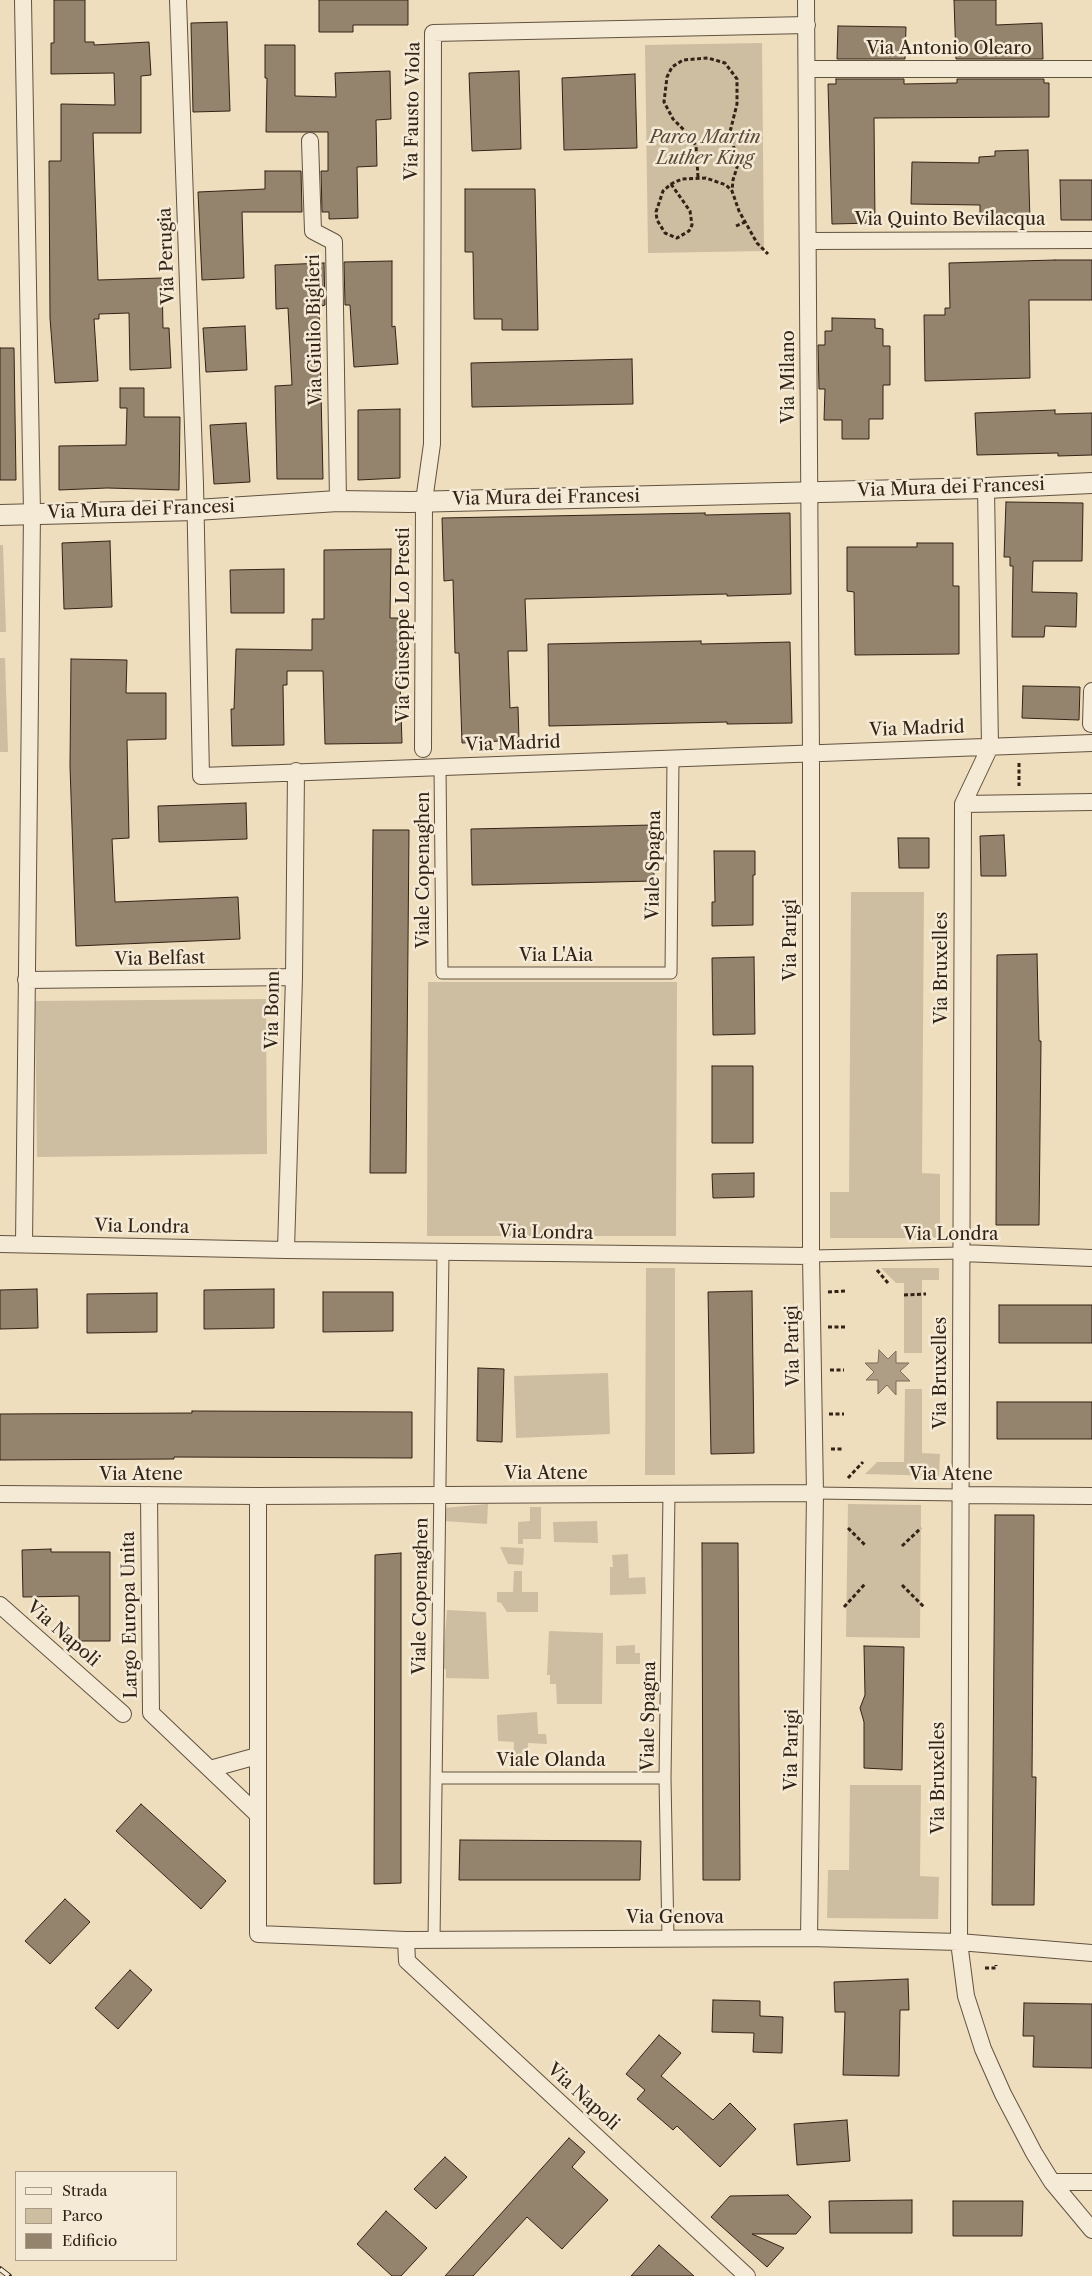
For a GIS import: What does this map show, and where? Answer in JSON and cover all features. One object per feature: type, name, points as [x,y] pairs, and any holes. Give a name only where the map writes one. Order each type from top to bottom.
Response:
[{"type":"street","points":[[23,0],[32,514],[24,1244]]},
{"type":"street","name":"Via Perugia","points":[[178,0],[196,510]]},
{"type":"street","name":"Via Milano","points":[[806,0],[811,753]]},
{"type":"street","name":"Via Fausto Viola","points":[[424,501],[432,444],[433,33],[806,25]]},
{"type":"street","name":"Via Antonio Olearo","points":[[807,69],[1092,69]]},
{"type":"street","name":"Via Giulio Biglieri","points":[[310,142],[313,231],[334,242],[338,501]]},
{"type":"street","name":"Via Quinto Bevilacqua","points":[[808,241],[1092,240]]},
{"type":"street","name":"Via Mura dei Francesi","points":[[0,515],[196,510],[338,501],[424,501],[986,488],[1092,483]]},
{"type":"street","name":"Via Bruxelles","points":[[986,488],[990,747],[963,804],[959,1942],[966,1996],[983,2049],[1003,2094],[1034,2153],[1052,2182],[1092,2230]]},
{"type":"street","name":"Via Giuseppe Lo Presti","points":[[423,749],[424,501]]},
{"type":"street","name":"Via Madrid","points":[[196,510],[201,776],[296,771],[1092,744]]},
{"type":"street","points":[[1091,724],[1092,691]]},
{"type":"street","name":"Via Parigi","points":[[809,1938],[815,1494],[811,1256],[811,753]]},
{"type":"street","name":"Viale Spagna","points":[[671,973],[673,758]]},
{"type":"street","name":"Viale Copenaghen","points":[[440,766],[442,973]]},
{"type":"street","name":"Via Bonn","points":[[286,1250],[294,977],[296,771]]},
{"type":"street","points":[[963,804],[1092,802]]},
{"type":"street","name":"Via L'Aia","points":[[442,973],[671,973]]},
{"type":"street","name":"Via Belfast","points":[[26,980],[294,977]]},
{"type":"street","name":"Via Londra","points":[[0,1244],[286,1250],[811,1256],[961,1253],[1092,1258]]},
{"type":"street","name":"Viale Copenaghen","points":[[434,1940],[443,1252]]},
{"type":"street","name":"Via Atene","points":[[0,1494],[149,1496],[815,1494],[1092,1496]]},
{"type":"street","name":"Viale Spagna","points":[[668,1494],[665,1778],[668,1938]]},
{"type":"street","name":"Largo Europa Unita","points":[[149,1496],[151,1712],[257,1814]]},
{"type":"street","points":[[257,1814],[258,1496]]},
{"type":"street","name":"Via Napoli","points":[[0,1605],[123,1714]]},
{"type":"street","points":[[210,1769],[257,1756]]},
{"type":"street","name":"Viale Olanda","points":[[436,1778],[665,1778]]},
{"type":"street","name":"Via Genova","points":[[257,1814],[258,1934],[406,1940],[809,1938],[959,1942],[1092,1953]]},
{"type":"street","name":"Via Napoli","points":[[406,1940],[407,1961],[747,2276]]},
{"type":"street","points":[[1052,2182],[1092,2182]]},
{"type":"path","points":[[698,177],[696,146],[690,136],[669,114],[664,102],[667,77],[672,67],[683,60],[708,58],[725,63],[737,79],[736,104],[730,132],[738,158],[732,191]]},
{"type":"path","points":[[671,184],[690,211],[692,218],[689,231],[677,238],[671,237],[661,228],[656,212],[664,191],[671,184],[682,179],[698,177],[717,181],[726,185],[732,191],[745,222],[757,243],[768,254]]},
{"type":"path","points":[[736,226],[745,222]]},
{"type":"path","points":[[1019,746],[1019,803]]},
{"type":"path","points":[[872,1265],[888,1283]]},
{"type":"path","points":[[828,1292],[845,1291]]},
{"type":"path","points":[[904,1295],[926,1294]]},
{"type":"path","points":[[828,1327],[845,1327]]},
{"type":"path","points":[[827,1370],[844,1370]]},
{"type":"path","points":[[827,1414],[844,1414]]},
{"type":"path","points":[[827,1449],[843,1449]]},
{"type":"path","points":[[848,1478],[863,1462]]},
{"type":"path","points":[[848,1528],[866,1546]]},
{"type":"path","points":[[902,1546],[921,1528]]},
{"type":"path","points":[[844,1607],[865,1584]]},
{"type":"path","points":[[902,1585],[924,1607]]},
{"type":"path","points":[[985,1968],[996,1968],[996,1965]]},
{"type":"green space","name":"Parco Martin Luther King","points":[[762,43],[764,251],[648,253],[645,45]]},
{"type":"green space","points":[[0,545],[3,545],[6,632],[0,632]]},
{"type":"green space","points":[[0,658],[5,658],[8,752],[0,752]]},
{"type":"green space","points":[[851,892],[924,892],[922,1173],[940,1174],[940,1238],[830,1238],[830,1192],[849,1192]]},
{"type":"green space","points":[[428,982],[677,982],[676,1236],[427,1236]]},
{"type":"green space","points":[[266,999],[267,1154],[37,1157],[35,1001]]},
{"type":"green space","points":[[646,1268],[675,1268],[675,1475],[645,1475]]},
{"type":"green space","points":[[881,1268],[939,1268],[939,1280],[922,1280],[922,1353],[904,1353],[904,1283],[896,1283]]},
{"type":"green space","points":[[608,1373],[610,1434],[516,1438],[514,1376]]},
{"type":"green space","points":[[905,1389],[922,1389],[922,1453],[940,1454],[939,1476],[865,1474],[877,1462],[904,1462]]},
{"type":"green space","points":[[488,1504],[487,1524],[444,1521],[444,1508]]},
{"type":"green space","points":[[848,1504],[921,1505],[920,1638],[846,1637]]},
{"type":"green space","points":[[530,1507],[541,1507],[541,1539],[523,1539],[523,1544],[518,1544],[518,1522],[530,1521]]},
{"type":"green space","points":[[597,1521],[598,1543],[554,1542],[553,1522]]},
{"type":"green space","points":[[500,1547],[524,1548],[523,1565],[508,1564]]},
{"type":"green space","points":[[628,1554],[629,1578],[645,1577],[646,1594],[610,1595],[610,1567],[613,1567],[612,1555]]},
{"type":"green space","points":[[514,1571],[522,1571],[522,1592],[538,1592],[538,1612],[507,1612],[501,1603],[497,1602],[497,1592],[513,1592]]},
{"type":"green space","points":[[447,1610],[486,1612],[489,1679],[446,1678],[446,1669],[442,1669]]},
{"type":"green space","points":[[549,1631],[603,1633],[602,1704],[557,1704],[556,1684],[550,1684],[550,1675],[547,1675]]},
{"type":"green space","points":[[635,1645],[635,1653],[640,1653],[640,1664],[616,1664],[616,1646]]},
{"type":"green space","points":[[537,1712],[538,1734],[546,1734],[547,1744],[528,1743],[527,1767],[513,1766],[514,1742],[498,1741],[497,1715]]},
{"type":"green space","points":[[850,1785],[921,1785],[920,1876],[939,1877],[938,1919],[827,1918],[828,1870],[849,1870]]},
{"type":"shaded area","points":[[879,1350],[888,1359],[896,1351],[896,1363],[909,1363],[900,1371],[910,1381],[896,1381],[896,1395],[887,1385],[878,1394],[878,1380],[866,1380],[874,1372],[865,1363],[878,1363]]},
{"type":"building","points":[[54,0],[85,0],[85,42],[94,42],[94,45],[149,42],[151,75],[141,76],[141,133],[93,133],[98,280],[162,278],[163,328],[169,328],[171,368],[130,370],[129,313],[99,314],[99,319],[94,319],[98,381],[55,383],[50,318],[49,161],[61,161],[61,104],[115,105],[114,73],[51,74],[51,43],[54,43]]},
{"type":"building","points":[[319,0],[408,0],[408,25],[353,25],[353,32],[319,32]]},
{"type":"building","points":[[954,0],[996,0],[996,25],[1042,23],[1043,59],[956,59]]},
{"type":"building","points":[[227,22],[230,111],[193,112],[191,23]]},
{"type":"building","points":[[838,26],[906,27],[905,59],[837,59]]},
{"type":"building","points":[[265,45],[295,45],[295,96],[336,97],[335,73],[390,71],[391,119],[376,120],[377,166],[357,167],[358,218],[329,219],[329,212],[322,212],[321,171],[328,171],[328,132],[266,132],[267,78],[265,78]]},
{"type":"building","points":[[519,71],[521,149],[472,151],[469,73]]},
{"type":"building","points":[[635,74],[637,148],[564,150],[562,78]]},
{"type":"building","points":[[836,79],[904,79],[904,84],[957,83],[957,79],[1044,79],[1044,83],[1049,83],[1049,117],[874,118],[875,223],[832,224],[828,84],[836,84]]},
{"type":"building","points":[[1028,150],[1030,222],[980,223],[980,205],[911,204],[912,162],[979,163],[979,157],[995,156],[995,151]]},
{"type":"building","points":[[265,171],[301,171],[302,212],[242,212],[244,278],[202,280],[198,192],[265,189]]},
{"type":"building","points":[[1060,180],[1092,180],[1092,220],[1061,220]]},
{"type":"building","points":[[465,189],[535,189],[538,330],[502,330],[502,319],[474,319],[473,252],[465,252]]},
{"type":"building","points":[[1092,260],[1092,300],[1029,300],[1030,378],[925,381],[924,315],[945,315],[945,308],[950,308],[949,263]]},
{"type":"building","points":[[392,261],[392,327],[395,326],[398,364],[354,367],[350,305],[345,305],[344,262]]},
{"type":"building","points":[[324,263],[325,305],[319,307],[323,479],[277,479],[275,386],[292,385],[288,308],[276,309],[275,265]]},
{"type":"building","points":[[832,318],[875,319],[875,328],[883,329],[883,346],[890,346],[890,385],[883,385],[883,419],[869,419],[869,439],[842,439],[842,420],[824,420],[825,389],[819,389],[818,345],[825,345],[825,331],[832,331]]},
{"type":"building","points":[[245,326],[247,370],[206,372],[203,328]]},
{"type":"building","points":[[0,348],[14,348],[16,480],[0,480]]},
{"type":"building","points":[[632,359],[633,404],[472,407],[471,363]]},
{"type":"building","points":[[120,388],[144,388],[144,417],[180,417],[179,490],[107,488],[59,490],[59,446],[126,445],[127,408],[120,408]]},
{"type":"building","points":[[400,409],[400,478],[358,480],[358,410]]},
{"type":"building","points":[[1055,410],[1055,414],[1092,413],[1092,455],[1058,456],[1058,453],[977,455],[975,413]]},
{"type":"building","points":[[246,423],[250,482],[214,484],[210,425]]},
{"type":"building","points":[[1006,502],[1083,503],[1082,561],[1033,561],[1032,592],[1077,593],[1076,627],[1045,626],[1044,637],[1012,637],[1013,566],[1010,566],[1010,557],[1004,557]]},
{"type":"building","points":[[705,513],[705,515],[790,513],[791,594],[525,599],[527,651],[508,651],[510,708],[518,707],[519,740],[462,743],[459,653],[455,653],[453,580],[444,581],[442,518]]},
{"type":"building","points":[[110,541],[112,607],[64,609],[62,543]]},
{"type":"building","points":[[917,543],[953,543],[953,586],[959,586],[959,654],[855,655],[854,592],[847,591],[847,547],[917,547]]},
{"type":"building","points":[[391,549],[390,618],[398,618],[402,743],[325,744],[323,671],[287,671],[287,685],[283,685],[284,745],[232,746],[231,709],[234,709],[236,649],[312,650],[312,619],[324,619],[324,550]]},
{"type":"building","points":[[284,569],[284,613],[231,613],[230,570]]},
{"type":"building","points":[[701,641],[701,644],[790,642],[792,723],[727,724],[727,722],[549,726],[548,644]]},
{"type":"building","points":[[71,659],[127,660],[126,693],[166,693],[166,739],[127,740],[129,838],[112,839],[115,902],[238,897],[240,939],[76,946],[70,766]]},
{"type":"building","points":[[1023,686],[1080,687],[1079,720],[1022,718]]},
{"type":"building","points":[[246,803],[247,839],[159,842],[158,806]]},
{"type":"building","points":[[653,825],[654,881],[472,885],[471,829]]},
{"type":"building","points":[[373,830],[409,830],[406,1173],[370,1173]]},
{"type":"building","points":[[1004,835],[1006,876],[981,876],[980,836]]},
{"type":"building","points":[[898,838],[929,838],[929,868],[899,868]]},
{"type":"building","points":[[714,851],[755,851],[753,925],[712,926],[712,902],[715,902]]},
{"type":"building","points":[[1037,954],[1039,1041],[1041,1041],[1039,1225],[996,1225],[997,955]]},
{"type":"building","points":[[754,957],[755,1034],[713,1035],[712,958]]},
{"type":"building","points":[[712,1066],[753,1066],[753,1143],[712,1143]]},
{"type":"building","points":[[754,1173],[754,1197],[713,1198],[712,1174]]},
{"type":"building","points":[[37,1289],[38,1328],[0,1329],[0,1290]]},
{"type":"building","points":[[274,1289],[274,1328],[204,1329],[204,1290]]},
{"type":"building","points":[[752,1291],[754,1453],[711,1454],[708,1292]]},
{"type":"building","points":[[323,1292],[393,1292],[393,1331],[323,1332]]},
{"type":"building","points":[[157,1293],[157,1332],[87,1333],[87,1294]]},
{"type":"building","points":[[999,1305],[1092,1305],[1092,1343],[999,1343]]},
{"type":"building","points":[[478,1368],[504,1369],[502,1442],[477,1441]]},
{"type":"building","points":[[997,1402],[1092,1402],[1092,1439],[997,1439]]},
{"type":"building","points":[[192,1411],[412,1412],[412,1458],[174,1457],[174,1459],[0,1460],[0,1414],[192,1413]]},
{"type":"building","points":[[995,1515],[1034,1515],[1032,1777],[1036,1777],[1034,1905],[992,1905]]},
{"type":"building","points":[[702,1543],[738,1543],[740,1880],[703,1880]]},
{"type":"building","points":[[51,1549],[51,1552],[110,1552],[110,1641],[79,1641],[79,1596],[23,1597],[22,1550]]},
{"type":"building","points":[[401,1553],[401,1883],[374,1884],[375,1555]]},
{"type":"building","points":[[864,1646],[904,1647],[902,1770],[864,1768],[864,1722],[860,1708],[865,1695]]},
{"type":"building","points":[[141,1804],[226,1881],[201,1909],[116,1831]]},
{"type":"building","points":[[460,1840],[641,1841],[640,1880],[459,1880]]},
{"type":"building","points":[[65,1899],[90,1922],[50,1964],[25,1941]]},
{"type":"building","points":[[130,1970],[152,1990],[118,2029],[95,2008]]},
{"type":"building","points":[[908,1979],[909,2010],[900,2010],[899,2076],[843,2075],[845,2012],[835,2012],[834,1982]]},
{"type":"building","points":[[713,2000],[760,2001],[760,2016],[783,2017],[782,2053],[753,2052],[754,2033],[712,2032]]},
{"type":"building","points":[[1024,2003],[1092,2004],[1092,2068],[1033,2067],[1034,2036],[1023,2036]]},
{"type":"building","points":[[659,2035],[681,2053],[661,2076],[713,2120],[730,2103],[756,2129],[720,2167],[677,2126],[673,2130],[637,2099],[645,2090],[626,2074]]},
{"type":"building","points":[[847,2120],[850,2161],[797,2165],[794,2124]]},
{"type":"building","points":[[569,2138],[585,2152],[572,2167],[608,2200],[562,2249],[527,2217],[473,2276],[445,2276]]},
{"type":"building","points":[[445,2157],[467,2177],[436,2209],[414,2189]]},
{"type":"building","points":[[788,2195],[811,2217],[796,2234],[752,2234],[784,2248],[767,2267],[711,2217],[730,2196]]},
{"type":"building","points":[[912,2200],[912,2233],[830,2233],[829,2201]]},
{"type":"building","points":[[953,2201],[1023,2201],[1022,2236],[953,2236]]},
{"type":"building","points":[[386,2211],[427,2248],[401,2276],[392,2276],[357,2244]]},
{"type":"building","points":[[659,2245],[694,2276],[631,2276]]},
{"type":"railway","points":[[0,2269],[9,2276]]}]
